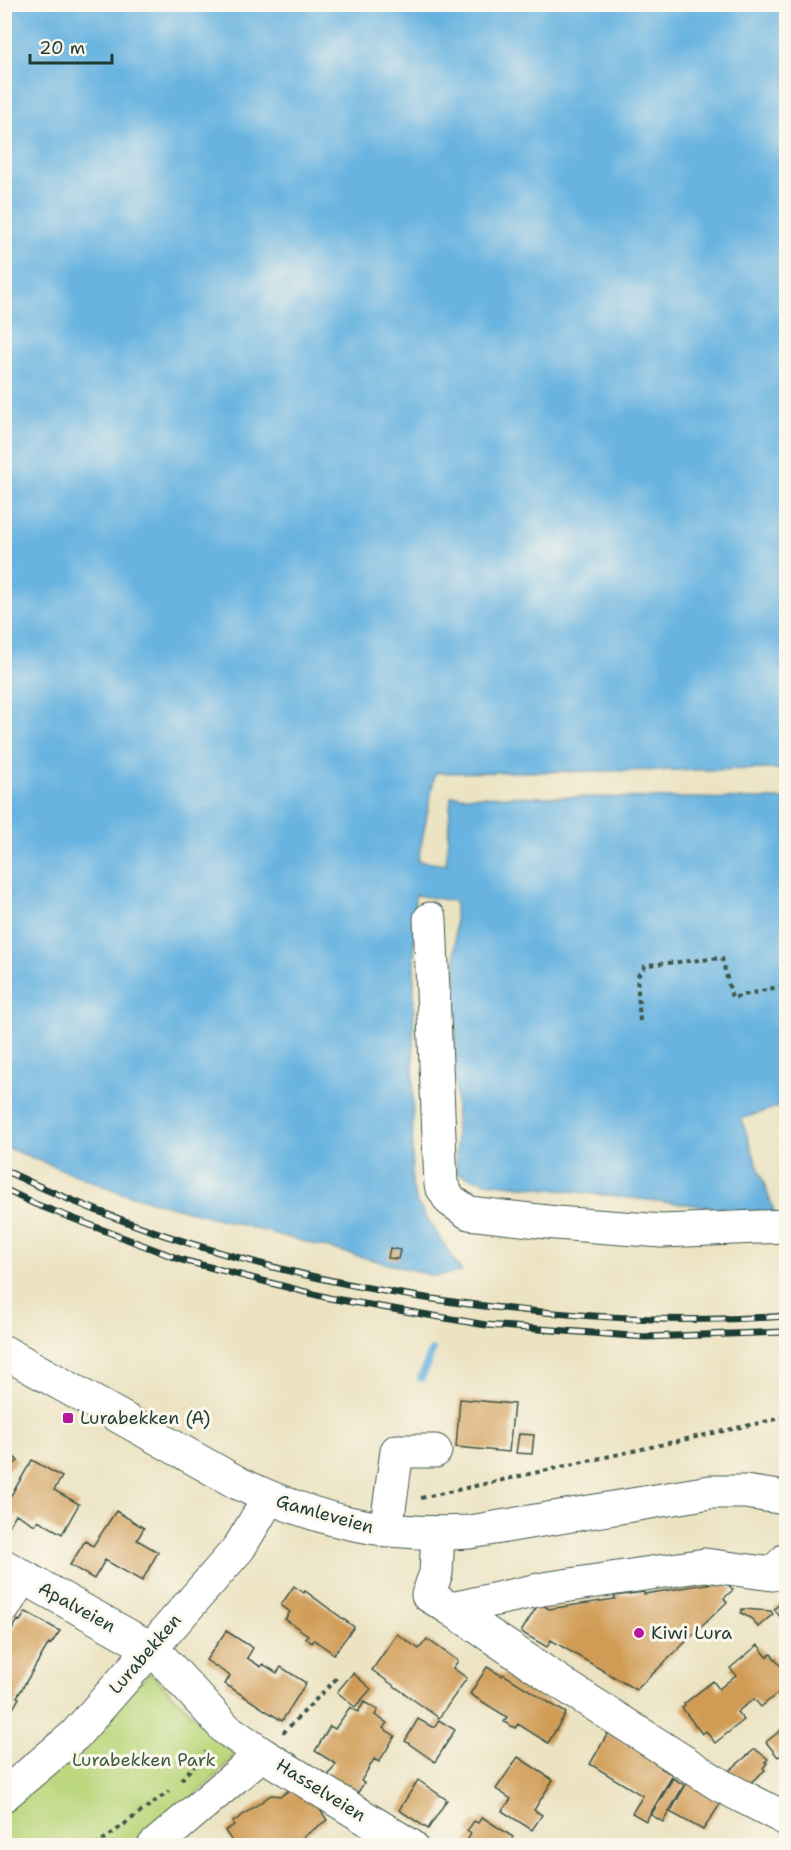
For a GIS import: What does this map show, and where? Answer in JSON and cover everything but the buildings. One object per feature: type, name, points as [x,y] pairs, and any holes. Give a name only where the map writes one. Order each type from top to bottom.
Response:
[{"type":"street","points":[[430,919],[441,1185],[450,1200],[470,1213],[556,1223],[662,1231],[786,1226]]},
{"type":"street","name":"Gamleveien","points":[[4,1352],[205,1466],[269,1498],[347,1524],[386,1531],[438,1534],[470,1532],[710,1492],[745,1492],[786,1498]]},
{"type":"street","points":[[386,1531],[397,1451],[435,1451]]},
{"type":"street","name":"Lurabekken","points":[[4,1795],[75,1734],[239,1548],[269,1498]]},
{"type":"street","points":[[438,1534],[436,1573],[428,1595],[720,1785],[786,1820]]},
{"type":"street","points":[[451,1609],[543,1589],[705,1565],[772,1574],[786,1560]]},
{"type":"street","points":[[4,1607],[13,1572]]},
{"type":"street","name":"Apalveien","points":[[13,1572],[150,1648]]},
{"type":"street","name":"Hasselveien","points":[[150,1648],[226,1729],[262,1754],[411,1845]]},
{"type":"street","name":"Hasselveien","points":[[154,1845],[262,1754]]},
{"type":"path","points":[[640,1021],[637,977],[646,965],[722,958],[732,998],[786,985]]},
{"type":"path","points":[[262,1754],[339,1676]]},
{"type":"path","points":[[178,1783],[226,1729]]},
{"type":"path","points":[[95,1845],[171,1789]]},
{"type":"green space","name":"Lurabekken Park","points":[[150,1673],[235,1755],[209,1783],[138,1845],[5,1846],[5,1805]]},
{"type":"water","points":[[4,5],[786,5],[786,769],[435,773],[418,861],[446,865],[451,796],[786,799],[786,1104],[741,1119],[775,1214],[486,1182],[456,1173],[455,901],[415,895],[412,1184],[417,1203],[462,1272],[434,1276],[125,1194],[5,1147]]},
{"type":"waterway","name":"Lurabekken","points":[[421,1378],[432,1351]]},
{"type":"railway","points":[[4,1170],[69,1199],[204,1248],[343,1283],[484,1306],[584,1315],[700,1320],[786,1316]]},
{"type":"railway","points":[[4,1189],[35,1204],[182,1260],[329,1298],[486,1325],[645,1337],[786,1332]]},
{"type":"place","name":"Lurabekken (A)","points":[[68,1418]]},
{"type":"place","name":"Kiwi Lura","points":[[639,1633]]}]
